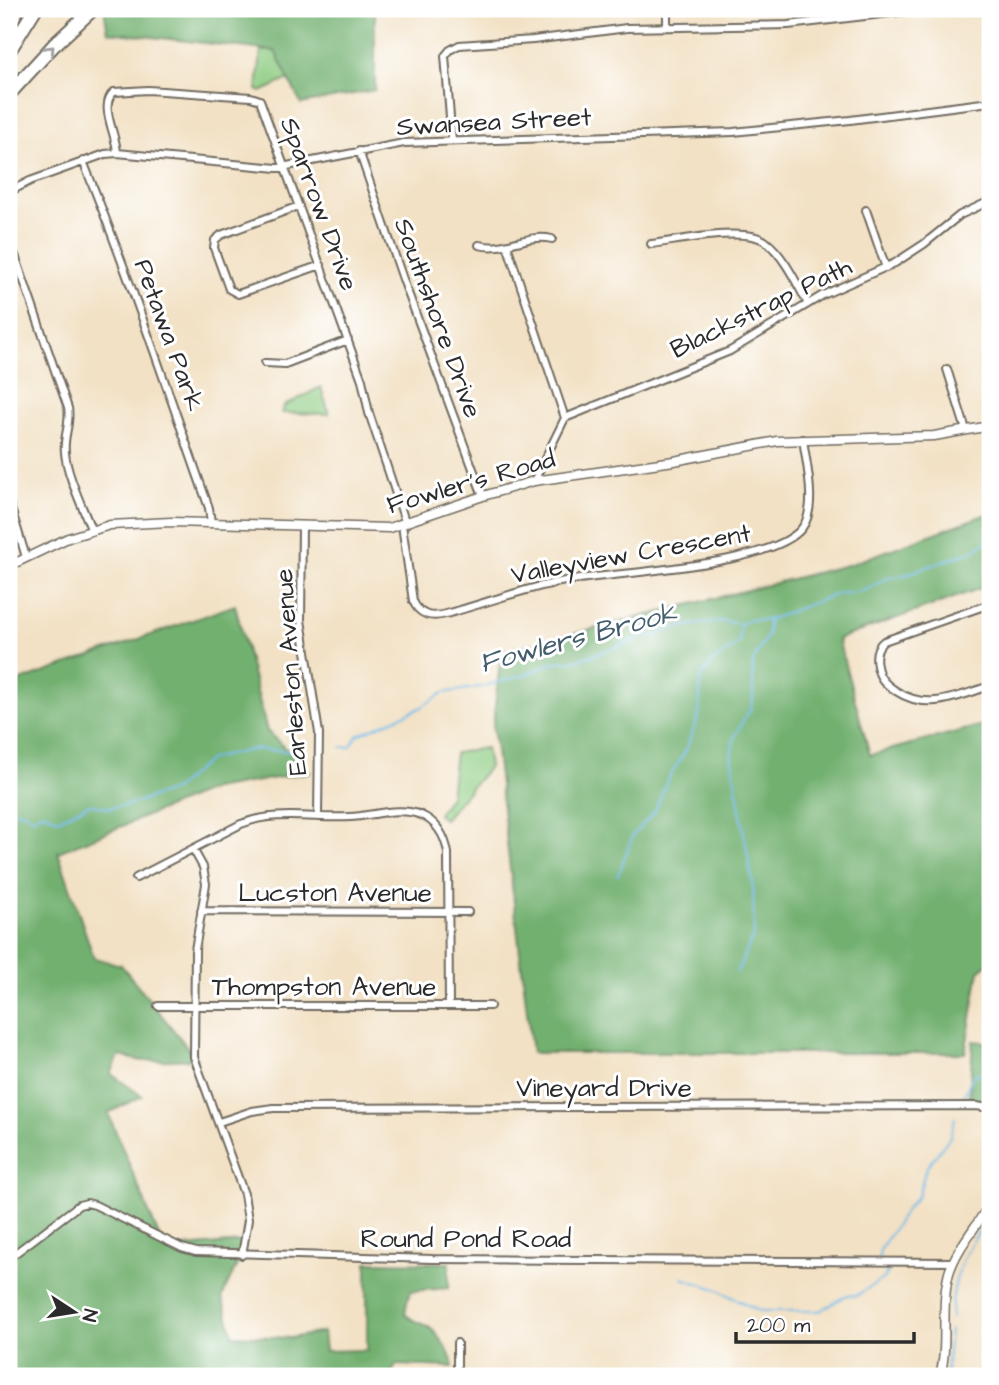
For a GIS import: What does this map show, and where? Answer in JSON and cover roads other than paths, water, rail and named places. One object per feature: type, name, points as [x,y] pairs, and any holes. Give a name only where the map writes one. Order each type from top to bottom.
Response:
[{"type":"highway","points":[[9,24],[18,9]]},
{"type":"highway","points":[[9,51],[35,9]]},
{"type":"highway","points":[[9,93],[54,45],[93,9]]},
{"type":"street","points":[[667,9],[667,27]]},
{"type":"street","points":[[452,141],[445,56],[459,45],[533,40],[627,28],[788,25],[925,9]]},
{"type":"street","name":"Sparrow Drive","points":[[117,153],[107,105],[108,97],[114,92],[153,90],[251,97],[261,102],[362,380],[369,413],[404,524]]},
{"type":"street","name":"Swansea Street","points":[[9,192],[83,161],[117,153],[272,168],[404,143],[733,132],[990,102]]},
{"type":"street","name":"Southshore Drive","points":[[359,151],[407,291],[483,496]]},
{"type":"street","name":"Petawa Park","points":[[83,161],[163,374],[209,508],[211,523]]},
{"type":"street","name":"Blackstrap Path","points":[[565,418],[730,351],[823,295],[886,268],[924,244],[960,215],[990,201]]},
{"type":"street","points":[[299,206],[219,236],[214,248],[229,289],[238,295],[321,265]]},
{"type":"street","points":[[866,210],[886,268]]},
{"type":"street","points":[[651,244],[733,234],[758,236],[768,242],[777,253],[808,304]]},
{"type":"street","points":[[479,246],[493,248],[531,237],[552,239]]},
{"type":"street","points":[[9,238],[68,408],[65,457],[91,529]]},
{"type":"street","points":[[507,245],[565,418],[534,481]]},
{"type":"street","points":[[265,363],[285,364],[348,340]]},
{"type":"street","points":[[947,369],[966,430]]},
{"type":"street","name":"Fowler's Road","points":[[9,566],[91,529],[141,523],[211,523],[379,529],[404,524],[534,481],[674,461],[777,441],[934,436],[990,426]]},
{"type":"street","name":"Valleyview Crescent","points":[[404,524],[413,601],[420,612],[431,616],[556,583],[730,559],[784,543],[804,525],[810,510],[810,499],[803,439]]},
{"type":"street","points":[[9,502],[26,557]]},
{"type":"street","name":"Earleston Avenue","points":[[302,525],[301,620],[317,719],[318,817]]},
{"type":"street","points":[[990,604],[884,641],[877,651],[879,676],[889,687],[912,700],[937,701],[990,686]]},
{"type":"street","points":[[136,878],[257,818],[355,817],[412,812],[430,820],[447,842],[449,1006]]},
{"type":"street","points":[[193,849],[206,878],[195,950],[194,1057],[247,1208],[247,1231],[242,1255]]},
{"type":"street","name":"Lucston Avenue","points":[[201,911],[468,912]]},
{"type":"street","name":"Thompston Avenue","points":[[158,1006],[490,1006]]},
{"type":"street","name":"Vineyard Drive","points":[[219,1122],[252,1111],[273,1108],[990,1108]]},
{"type":"street","name":"Round Pond Road","points":[[9,1258],[79,1205],[87,1203],[196,1252],[456,1259],[953,1262]]},
{"type":"street","points":[[940,1376],[944,1359],[945,1292],[953,1262],[990,1203]]},
{"type":"street","points":[[457,1343],[457,1376]]},
{"type":"waterway","name":"Fowlers Brook","points":[[341,747],[350,747],[358,735],[420,708],[443,693],[481,687],[524,675],[555,662],[574,661],[647,634],[656,636],[672,628],[723,621],[740,624],[750,620],[768,620],[837,594],[863,591],[890,577],[901,576],[973,551],[990,539]]},
{"type":"waterway","points":[[737,972],[754,934],[753,886],[731,756],[734,738],[750,711],[753,700],[753,661],[768,634],[768,621]]},
{"type":"waterway","points":[[618,875],[633,835],[655,811],[667,781],[686,750],[699,715],[701,677],[711,663],[739,643],[740,625]]},
{"type":"waterway","name":"Fowlers Brook","points":[[9,810],[25,812],[33,818],[42,812],[58,819],[90,804],[107,808],[124,806],[174,790],[210,759],[255,749],[301,752]]},
{"type":"waterway","points":[[964,1096],[975,1074],[990,1073]]},
{"type":"waterway","points":[[879,1258],[880,1250],[918,1196],[926,1168],[950,1137],[955,1118]]},
{"type":"waterway","points":[[951,1318],[960,1266],[971,1243],[987,1221]]},
{"type":"waterway","points":[[682,1278],[716,1289],[760,1311],[820,1311],[847,1295],[856,1296],[884,1278],[888,1272],[880,1266]]},
{"type":"waterway","points":[[946,1376],[950,1330]]}]
